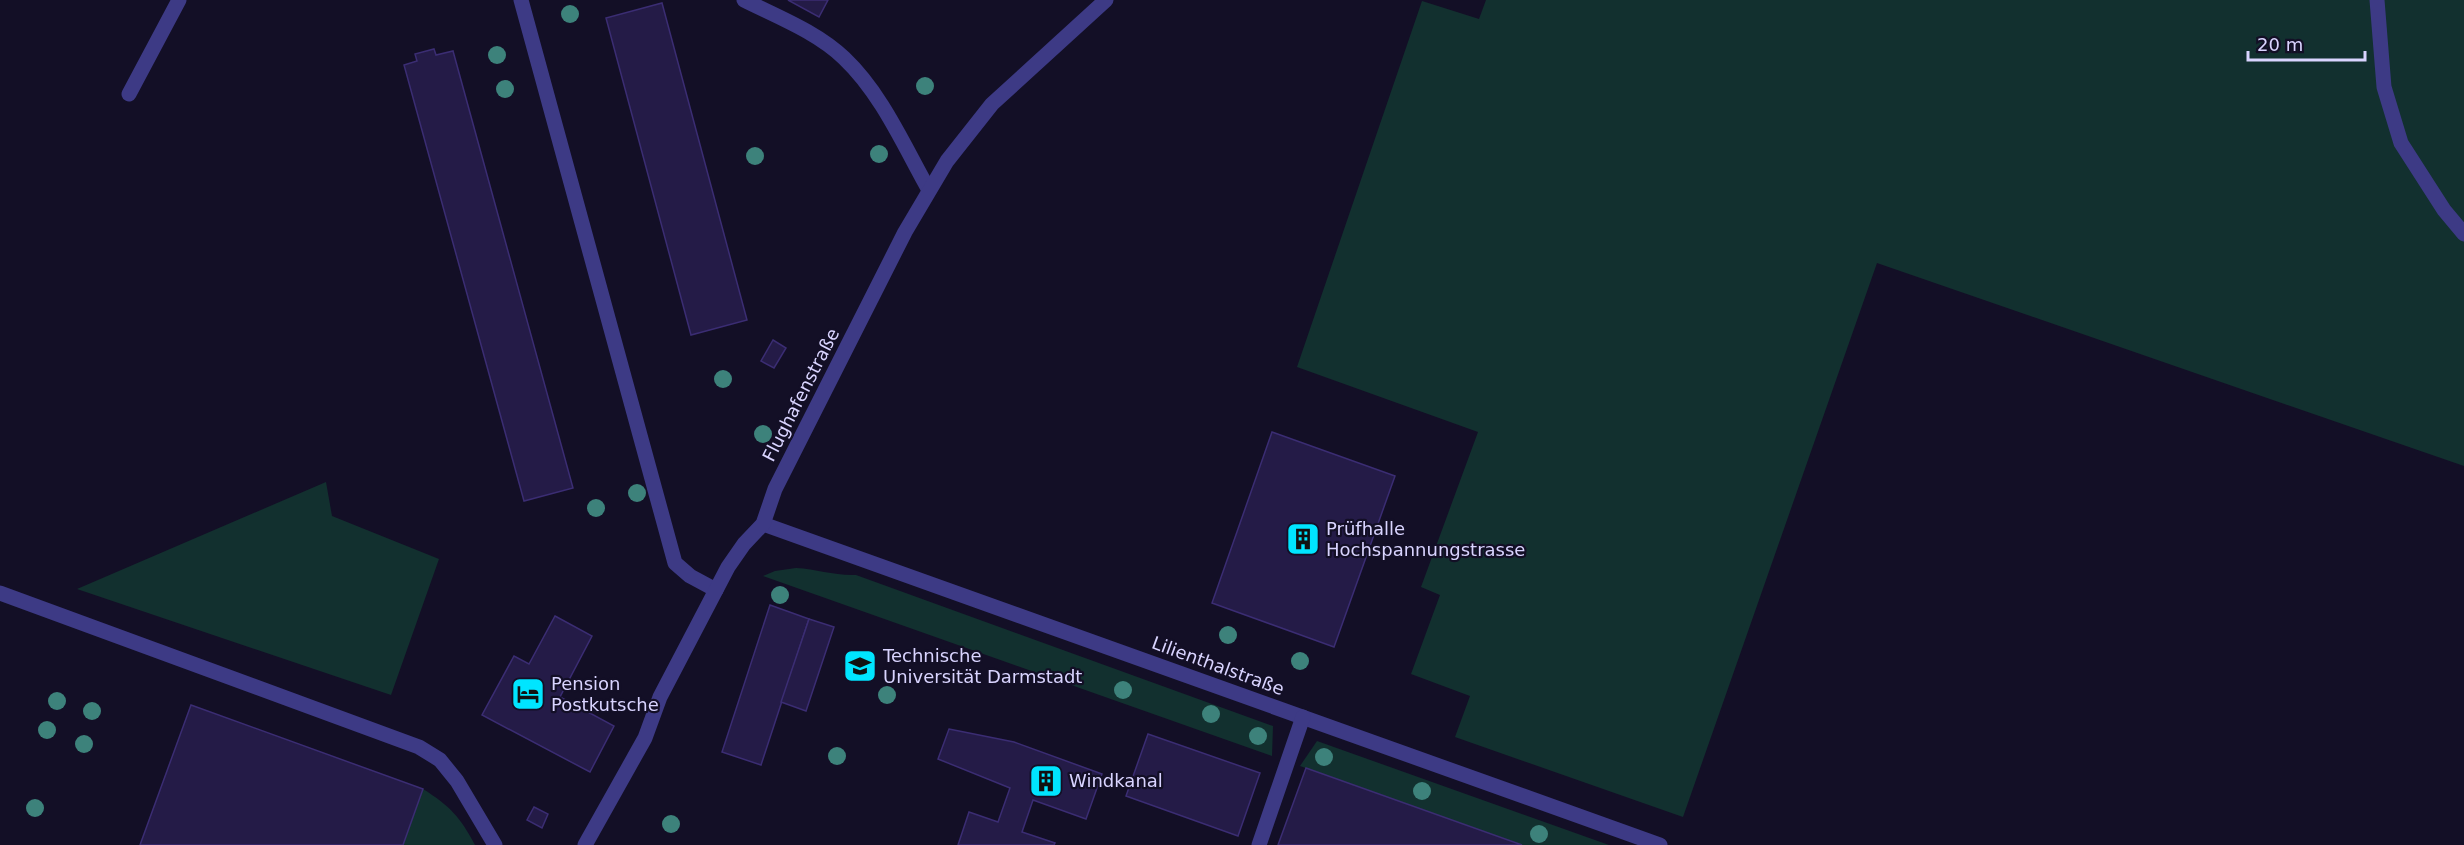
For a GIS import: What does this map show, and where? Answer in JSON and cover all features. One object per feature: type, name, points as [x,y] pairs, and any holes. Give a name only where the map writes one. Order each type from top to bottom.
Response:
[{"type":"street","points":[[129,94],[178,0]]},
{"type":"street","points":[[521,0],[675,562],[690,576],[716,590]]},
{"type":"street","points":[[744,0],[809,33],[843,57],[866,81],[929,190]]},
{"type":"street","name":"Flughafenstraße","points":[[585,845],[639,748],[660,697],[728,567],[744,544],[763,524],[775,489],[905,232],[929,190],[947,161],[992,104],[1106,0]]},
{"type":"street","points":[[2377,0],[2384,87],[2401,143],[2444,210],[2464,234]]},
{"type":"street","name":"Lilienthalstraße","points":[[763,524],[1660,845]]},
{"type":"street","points":[[0,593],[419,747],[440,760],[457,781],[495,845]]},
{"type":"street","points":[[1259,845],[1303,717]]},
{"type":"green space","points":[[1486,0],[2464,0],[2464,466],[1877,263],[1683,817],[1455,737],[1470,696],[1411,674],[1440,595],[1421,587],[1478,432],[1297,367],[1422,1],[1479,19]]},
{"type":"green space","points":[[326,482],[332,516],[439,559],[391,695],[77,589]]},
{"type":"green space","points":[[796,568],[856,575],[1273,726],[1272,756],[763,576],[775,571]]},
{"type":"green space","points":[[1317,741],[1609,845],[1522,845],[1300,766]]},
{"type":"green space","points":[[423,789],[454,813],[475,845],[403,845]]},
{"type":"building","points":[[788,0],[828,0],[819,17]]},
{"type":"building","points":[[662,3],[747,320],[691,335],[606,18]]},
{"type":"building","points":[[434,49],[436,55],[453,51],[573,488],[524,501],[404,65],[417,61],[415,54]]},
{"type":"building","points":[[773,340],[786,348],[774,368],[761,361]]},
{"type":"building","name":"Prüfhalle Hochspannungstrasse","points":[[1272,432],[1395,476],[1334,647],[1212,603]]},
{"type":"building","points":[[770,605],[809,619],[761,765],[722,752]]},
{"type":"building","name":"Pension Postkutsche","points":[[555,616],[592,636],[560,697],[614,726],[590,772],[482,715],[514,656],[529,664]]},
{"type":"building","points":[[809,619],[834,627],[806,711],[781,702]]},
{"type":"building","points":[[191,705],[423,789],[403,845],[140,845]]},
{"type":"building","name":"Windkanal","points":[[949,729],[1014,742],[1102,774],[1086,819],[1033,800],[1022,832],[1055,843],[1054,845],[958,845],[969,812],[998,822],[1010,788],[938,759]]},
{"type":"building","points":[[1148,734],[1260,773],[1238,836],[1126,796]]},
{"type":"building","points":[[1306,768],[1522,845],[1278,845]]},
{"type":"building","points":[[534,807],[548,814],[542,828],[527,820]]},
{"type":"place","name":"Prüfhalle Hochspannungstrasse","points":[[1303,539]]},
{"type":"place","name":"Technische Universität Darmstadt","points":[[860,666]]},
{"type":"place","name":"Pension Postkutsche","points":[[528,694]]},
{"type":"place","name":"Windkanal","points":[[1046,781]]}]
